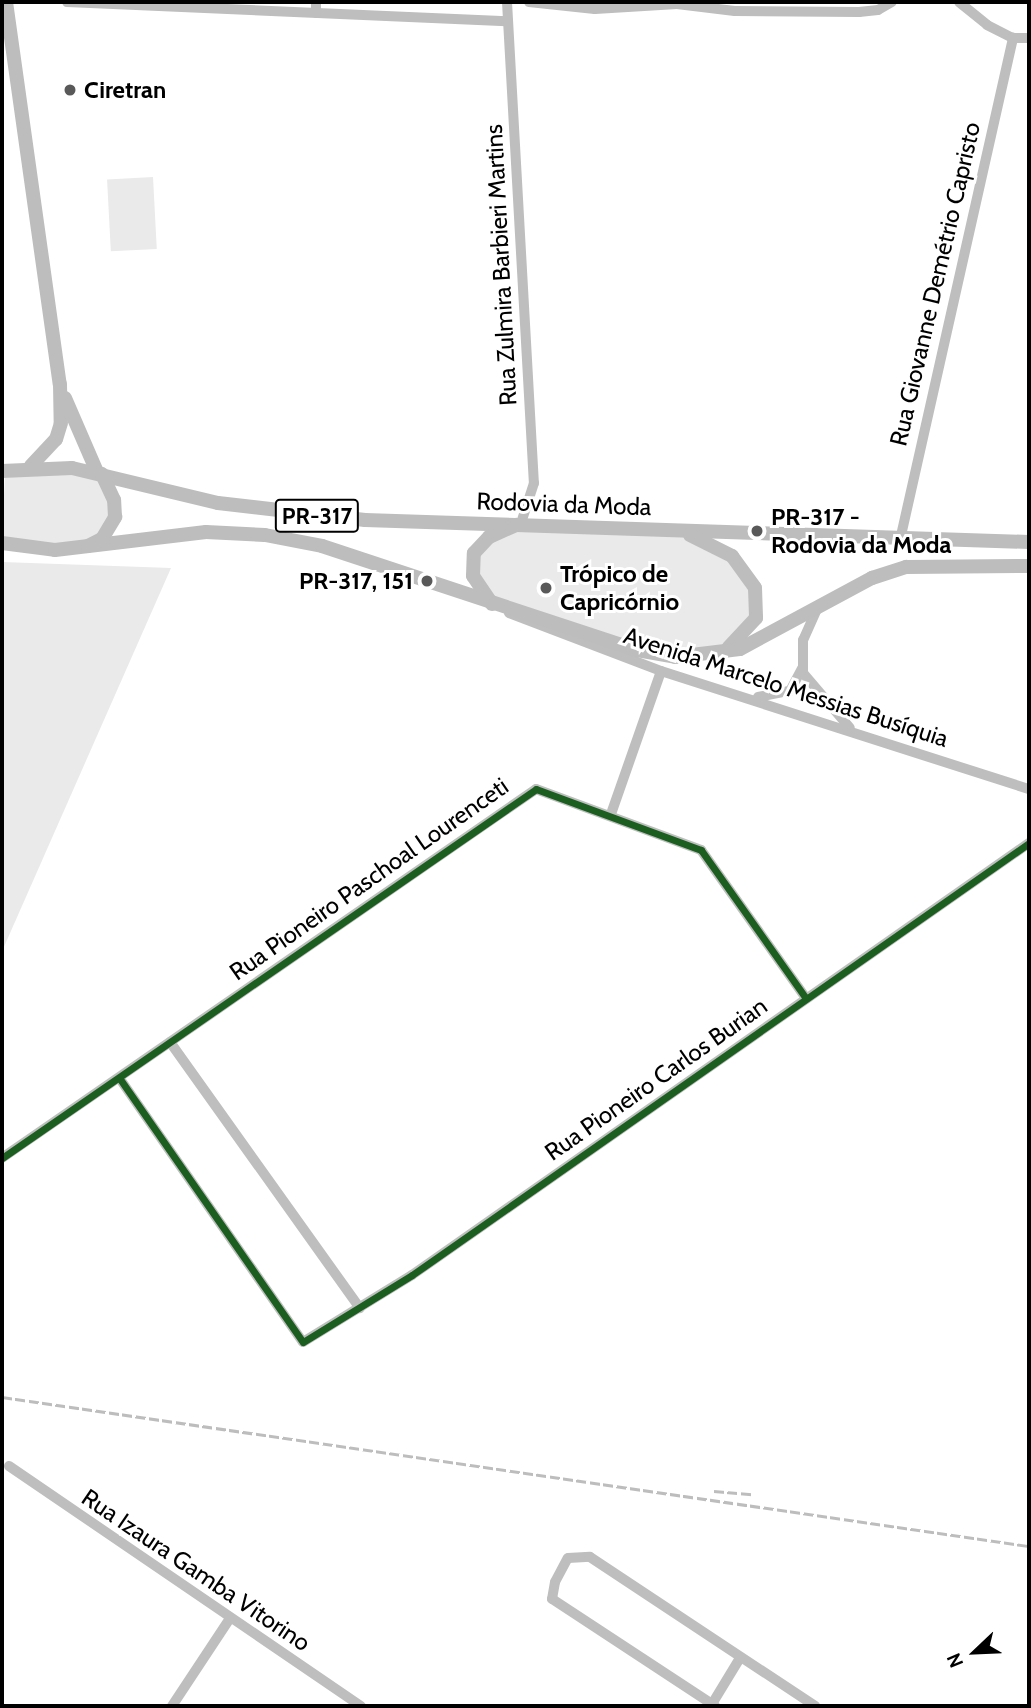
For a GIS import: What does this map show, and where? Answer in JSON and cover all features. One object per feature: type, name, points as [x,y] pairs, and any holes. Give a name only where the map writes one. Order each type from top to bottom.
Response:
[{"type":"highway","points":[[2,479],[26,467],[57,439],[61,423],[60,384],[6,2]]},
{"type":"highway","points":[[60,384],[99,473],[114,500],[115,517],[102,539],[84,548]]},
{"type":"highway","name":"PR-317","points":[[2,471],[26,467],[99,473]]},
{"type":"highway","name":"Rodovia da Moda","points":[[99,473],[218,503],[285,513],[900,540],[1029,542]]},
{"type":"highway","points":[[493,605],[473,576],[474,553],[489,537],[521,523]]},
{"type":"highway","points":[[676,531],[725,551],[742,567],[755,588],[756,618],[740,639],[719,654]]},
{"type":"highway","name":"PR-317","points":[[9,545],[84,548],[206,532],[265,536],[378,563],[493,605],[637,650],[675,657],[719,654],[762,639],[872,578],[906,567],[1029,566]]},
{"type":"highway","points":[[2,537],[9,545]]},
{"type":"street","points":[[67,2],[316,7],[507,21]]},
{"type":"street","name":"Rua Zulmira Barbieri Martins","points":[[507,2],[534,483],[521,523]]},
{"type":"street","points":[[529,2],[606,9],[677,4],[735,12],[859,12],[878,10],[892,2]]},
{"type":"street","points":[[959,2],[987,25],[1013,38],[1029,38]]},
{"type":"street","name":"Rua Giovanne Demétrio Capristo","points":[[900,540],[1013,38]]},
{"type":"street","name":"Avenida Marcelo Messias Busíquia","points":[[493,605],[525,622],[661,671],[850,729],[1029,789]]},
{"type":"street","points":[[750,698],[790,691],[802,668],[803,640],[817,610]]},
{"type":"street","points":[[802,668],[815,691],[850,729]]},
{"type":"street","points":[[611,814],[661,671]]},
{"type":"street","name":"Rua Pioneiro Paschoal Lourenceti","points":[[2,1158],[120,1079],[526,793],[542,790],[701,850],[805,997]]},
{"type":"street","name":"Rua Pioneiro Carlos Burian","points":[[120,1079],[303,1342],[360,1308],[1029,843]]},
{"type":"street","points":[[170,1042],[360,1308]]},
{"type":"street","name":"Rua Izaura Gamba Vitorino","points":[[9,1466],[229,1620],[361,1706]]},
{"type":"street","points":[[740,1658],[714,1705],[552,1599],[555,1582],[568,1559],[590,1557],[816,1706]]},
{"type":"street","points":[[172,1706],[229,1620]]},
{"type":"shaded area","points":[[153,177],[157,249],[111,251],[107,179]]},
{"type":"shaded area","points":[[97,472],[115,517],[84,548],[2,537],[5,475]]},
{"type":"shaded area","points":[[676,531],[718,546],[758,604],[719,654],[675,657],[493,605],[472,563],[504,532]]},
{"type":"shaded area","points":[[2,562],[171,568],[3,949],[2,948]]},
{"type":"railway","points":[[2,1397],[1029,1546]]},
{"type":"railway","points":[[714,1491],[752,1494]]},
{"type":"cycle path","points":[[2,1158],[536,789],[701,850],[805,997]]},
{"type":"cycle path","points":[[120,1079],[303,1342],[412,1275],[1029,843]]},
{"type":"place","name":"Ciretran","points":[[70,90]]},
{"type":"place","name":"PR-317 - Rodovia da Moda","points":[[757,531]]},
{"type":"place","name":"PR-317, 151","points":[[427,581]]},
{"type":"place","name":"Trópico de Capricórnio","points":[[546,588]]}]
